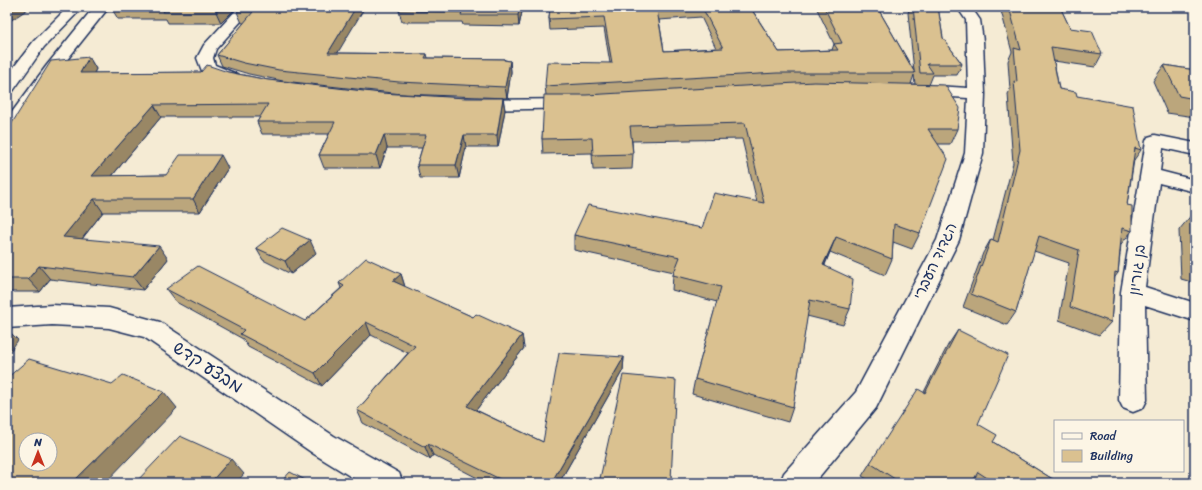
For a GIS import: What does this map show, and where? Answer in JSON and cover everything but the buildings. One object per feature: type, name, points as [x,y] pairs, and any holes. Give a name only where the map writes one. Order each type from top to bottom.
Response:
[{"type":"street","points":[[7,87],[39,44],[76,7]]},
{"type":"street","points":[[247,7],[209,48],[205,58],[208,68],[247,82]]},
{"type":"street","name":"הגדוד העברי","points":[[795,483],[866,400],[948,240],[974,153],[977,94],[975,41],[973,20],[964,7]]},
{"type":"street","points":[[7,132],[39,83],[96,10]]},
{"type":"street","points":[[904,90],[977,94]]},
{"type":"street","points":[[460,105],[519,105],[592,102]]},
{"type":"street","name":"בן גוריון","points":[[1133,400],[1133,292],[1155,140],[1195,149]]},
{"type":"street","points":[[1150,174],[1195,186]]},
{"type":"street","points":[[1133,292],[1195,312]]},
{"type":"street","name":"מבצע קדש","points":[[7,318],[52,315],[109,318],[152,329],[324,445],[388,483]]}]
